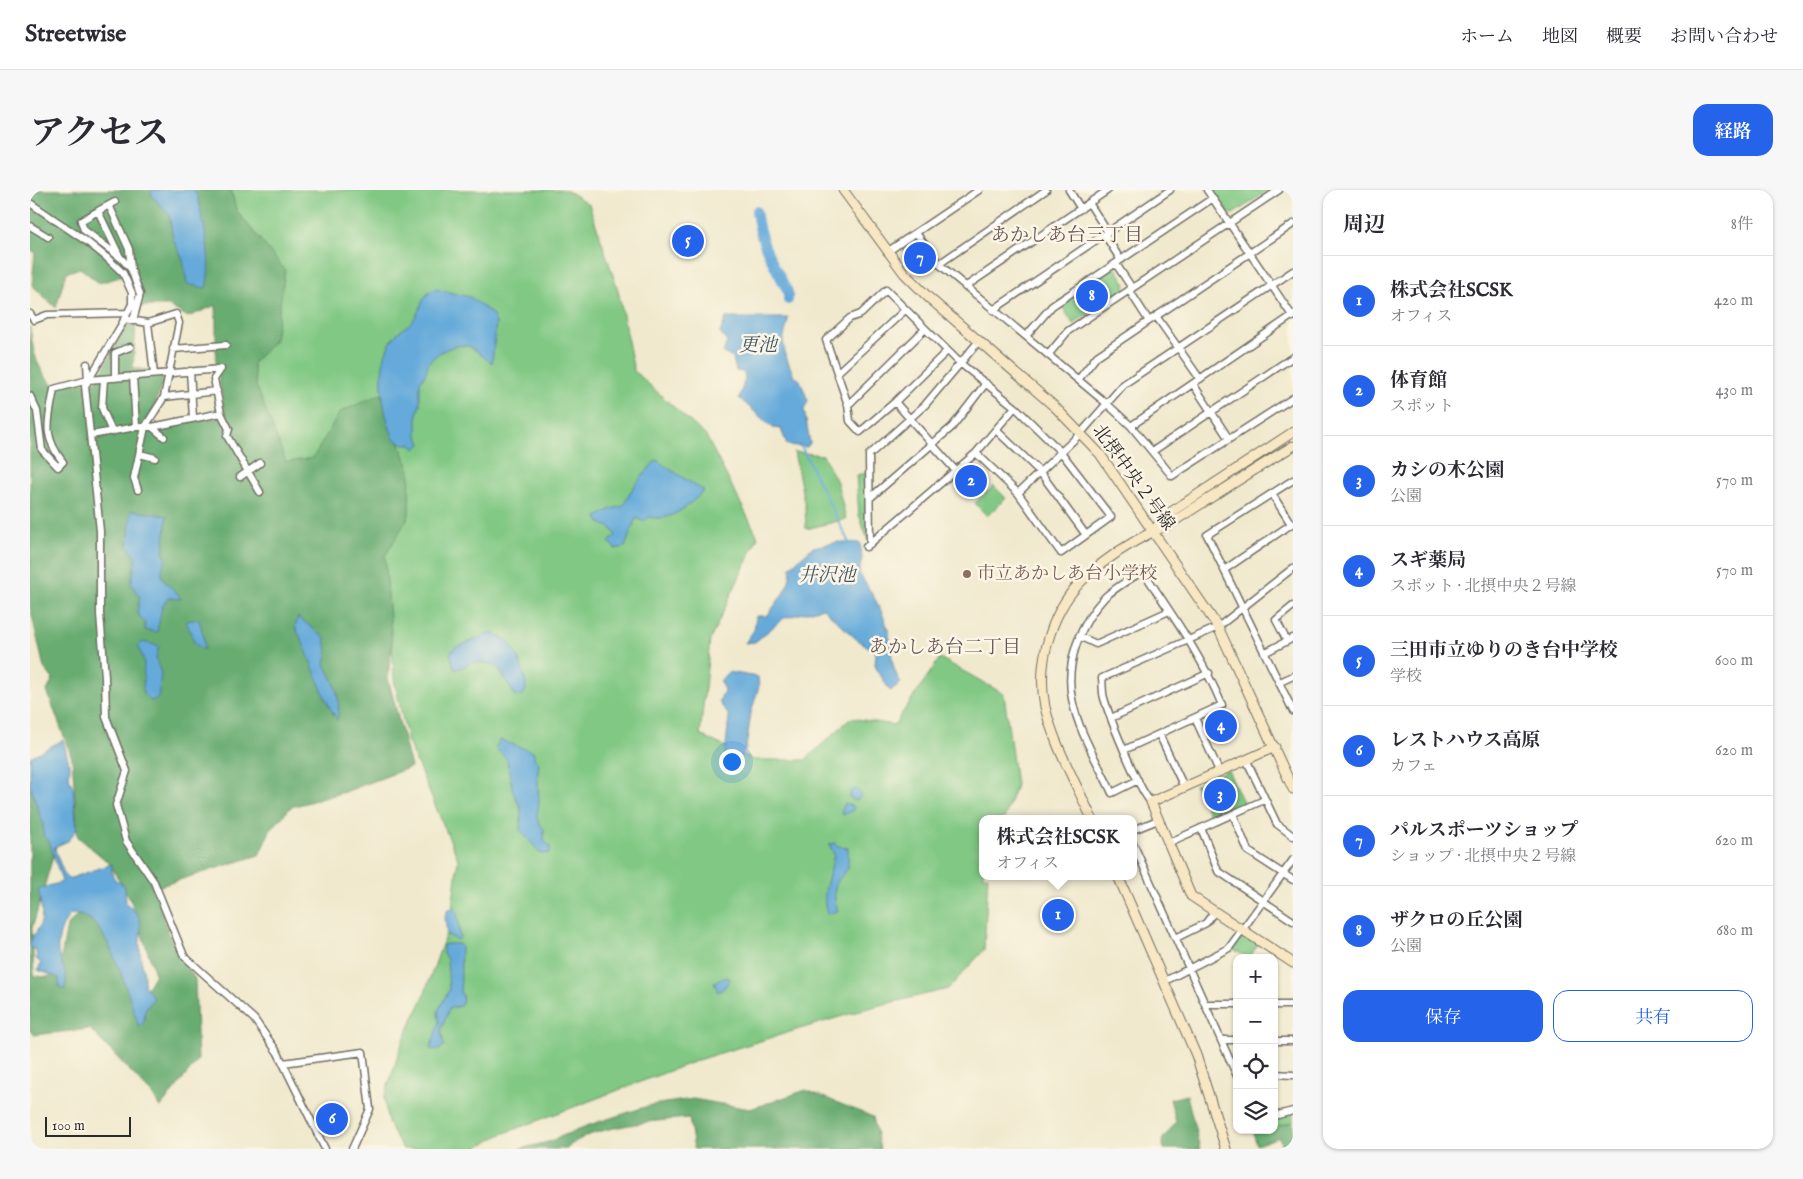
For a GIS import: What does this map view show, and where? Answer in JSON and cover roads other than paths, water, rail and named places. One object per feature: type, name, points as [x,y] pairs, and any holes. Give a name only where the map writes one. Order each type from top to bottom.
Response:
[{"type":"street","name":"北摂中央２号線","points":[[844,190],[904,273],[928,297],[1028,382],[1100,454],[1218,627],[1293,789]]},
{"type":"street","points":[[939,264],[1046,190]]},
{"type":"street","points":[[1069,190],[1081,208]]},
{"type":"street","points":[[965,287],[1108,190]]},
{"type":"street","points":[[992,310],[1170,190]]},
{"type":"street","points":[[1131,426],[1293,316],[1207,190]]},
{"type":"street","points":[[1048,355],[1068,331],[1279,190]]},
{"type":"street","points":[[887,252],[977,191]]},
{"type":"street","points":[[1026,336],[1052,306],[1213,198]]},
{"type":"street","points":[[30,203],[86,241],[123,273],[132,293],[132,304],[85,386],[100,531],[100,614],[106,717],[127,771],[116,805],[126,841],[154,882],[184,956],[251,1015],[283,1062],[325,1149]]},
{"type":"street","points":[[131,269],[121,258],[84,230],[81,221],[112,203],[129,249],[131,269],[140,294],[133,321]]},
{"type":"street","points":[[1089,203],[1106,233],[1130,289],[1149,321]]},
{"type":"street","points":[[98,211],[121,258]]},
{"type":"street","points":[[1078,380],[1096,356],[1293,224]]},
{"type":"street","points":[[30,226],[48,237]]},
{"type":"street","points":[[916,232],[939,264],[1131,426],[1172,476],[1293,398]]},
{"type":"street","points":[[96,238],[108,233]]},
{"type":"street","points":[[1018,493],[1081,433],[1124,384],[1293,271]]},
{"type":"street","points":[[947,351],[895,402],[860,432],[850,421],[848,405],[826,340],[850,318],[861,314],[886,290],[947,351],[1015,407],[1061,452],[1111,518],[1060,554],[1018,493],[976,452]]},
{"type":"street","points":[[838,372],[905,310]]},
{"type":"street","points":[[30,314],[34,320],[47,315],[125,316],[133,321],[148,322],[176,314],[179,323],[164,396],[149,427],[134,478],[138,490]]},
{"type":"street","points":[[1156,316],[1200,379]]},
{"type":"street","points":[[148,322],[154,374]]},
{"type":"street","points":[[848,405],[925,329]]},
{"type":"street","points":[[979,341],[925,405],[869,455],[868,545],[976,452],[1015,407]]},
{"type":"street","points":[[173,349],[226,345]]},
{"type":"street","points":[[115,378],[115,353],[130,347]]},
{"type":"street","points":[[1153,451],[1293,357]]},
{"type":"street","points":[[87,364],[88,380]]},
{"type":"street","points":[[30,396],[37,411],[42,450],[58,467],[63,462],[51,447],[47,428],[54,389],[88,380],[221,369],[214,379],[221,413],[229,429],[227,436],[260,492]]},
{"type":"street","points":[[190,371],[193,417]]},
{"type":"street","points":[[133,376],[136,427]]},
{"type":"street","points":[[104,379],[102,408],[112,432]]},
{"type":"street","points":[[870,498],[952,427],[986,383]]},
{"type":"street","points":[[1193,384],[1229,439]]},
{"type":"street","points":[[164,396],[217,391]]},
{"type":"street","points":[[895,402],[955,470]]},
{"type":"street","points":[[88,408],[102,408]]},
{"type":"street","points":[[90,435],[136,427],[149,427],[221,413]]},
{"type":"street","points":[[178,420],[179,429]]},
{"type":"street","points":[[149,427],[164,437]]},
{"type":"street","points":[[996,430],[1040,472],[1086,535]]},
{"type":"street","points":[[1153,531],[1164,517],[1171,512],[1293,432]]},
{"type":"street","points":[[1090,815],[1055,734],[1045,706],[1042,676],[1046,648],[1056,617],[1076,587],[1088,575],[1153,531],[1170,524],[1293,446]]},
{"type":"street","points":[[140,454],[155,458]]},
{"type":"street","points":[[240,477],[260,464]]},
{"type":"street","points":[[1293,480],[1207,535],[1266,652],[1293,711]]},
{"type":"street","points":[[1224,570],[1292,523],[1272,494]]},
{"type":"street","points":[[1272,954],[1242,930],[1191,896],[1151,802],[1124,750],[1103,696],[1102,678],[1218,627],[1293,568]]},
{"type":"street","points":[[1124,750],[1222,705],[1209,673],[1190,640],[1143,571],[1106,597],[1079,636],[1070,677],[1072,699],[1080,724],[1112,793],[1138,780]]},
{"type":"street","points":[[1266,652],[1290,639],[1276,620],[1293,606]]},
{"type":"street","points":[[1079,636],[1096,644],[1169,611]]},
{"type":"street","points":[[1111,718],[1209,673]]},
{"type":"street","points":[[1280,682],[1293,676]]},
{"type":"street","points":[[1194,718],[1219,772]]},
{"type":"street","points":[[1159,734],[1184,787]]},
{"type":"street","points":[[1151,802],[1274,747]]},
{"type":"street","points":[[1246,759],[1277,824],[1293,836]]},
{"type":"street","points":[[1168,843],[1264,800]]},
{"type":"street","points":[[1233,814],[1248,851],[1293,880]]},
{"type":"street","points":[[1137,828],[1158,820]]},
{"type":"street","points":[[1201,828],[1218,871],[1293,921]]},
{"type":"street","points":[[1137,852],[1233,1066]]},
{"type":"street","points":[[1165,981],[1229,948],[1293,860]]},
{"type":"street","points":[[1120,880],[1196,1055],[1226,1149]]},
{"type":"street","points":[[1176,938],[1206,924],[1214,912]]},
{"type":"street","points":[[1278,957],[1293,963]]},
{"type":"street","points":[[1206,1004],[1233,1004]]},
{"type":"street","points":[[1278,1005],[1293,1005]]},
{"type":"street","points":[[1222,1040],[1233,1040]]},
{"type":"street","points":[[1278,1040],[1293,1041]]},
{"type":"street","points":[[283,1062],[364,1052],[370,1109],[352,1149]]},
{"type":"street","points":[[1278,1074],[1293,1074]]},
{"type":"street","points":[[1278,1115],[1293,1111]]},
{"type":"water","points":[[151,190],[194,190],[198,197],[209,265],[206,288],[187,284],[183,260],[173,239],[169,215],[152,196]]},
{"type":"water","points":[[435,289],[470,297],[492,314],[496,323],[492,363],[470,347],[465,346],[446,349],[435,356],[428,365],[425,375],[420,382],[417,434],[421,444],[415,449],[411,444],[404,444],[394,439],[383,402],[382,374],[388,348],[394,337],[412,321],[417,315],[424,298]]},
{"type":"water","name":"更池","points":[[726,318],[788,318],[784,349],[794,376],[800,380],[808,401],[804,409],[810,443],[807,447],[787,445],[781,429],[773,428],[739,398],[745,379],[744,372],[736,371],[733,358],[723,353],[727,342],[720,333]]},
{"type":"water","points":[[656,460],[704,491],[679,512],[672,515],[658,518],[649,517],[644,522],[636,518],[625,547],[615,549],[609,542],[616,535],[611,528],[600,523],[597,517],[611,509],[623,506],[634,486]]},
{"type":"water","points":[[131,510],[167,516],[163,552],[166,559],[162,573],[163,578],[181,599],[168,598],[162,607],[157,632],[145,630],[145,623],[137,613],[140,597],[131,584],[136,559],[128,545]]},
{"type":"water","name":"井沢池","points":[[838,542],[860,543],[862,558],[859,573],[876,600],[886,622],[893,664],[901,683],[890,691],[875,666],[876,652],[855,638],[823,608],[784,618],[755,642],[745,643],[754,630],[756,616],[767,616],[783,593],[791,573],[790,567],[813,547]]},
{"type":"water","points":[[298,617],[325,638],[327,652],[325,665],[335,685],[338,698],[337,720],[325,698],[295,627]]},
{"type":"water","points":[[199,619],[204,638],[204,650],[195,644],[186,621]]},
{"type":"water","points":[[493,632],[509,642],[519,659],[526,685],[526,691],[522,696],[515,696],[498,667],[476,663],[454,669],[450,653],[454,648]]},
{"type":"water","points":[[143,642],[159,646],[156,658],[161,674],[158,698],[151,701],[143,693],[144,661],[138,646]]},
{"type":"water","points":[[728,672],[758,677],[759,686],[751,713],[746,748],[740,758],[734,759],[725,755],[729,716],[719,702],[724,690],[720,681]]},
{"type":"water","points":[[63,740],[70,767],[69,777],[73,788],[77,829],[68,841],[54,847],[64,874],[68,879],[112,864],[114,878],[125,886],[126,903],[137,914],[140,924],[140,954],[144,985],[154,998],[145,1009],[144,1022],[139,1027],[107,941],[90,919],[71,914],[61,932],[58,952],[66,975],[64,990],[59,987],[59,978],[38,970],[41,963],[37,960],[36,950],[30,947],[31,940],[41,922],[38,889],[62,882],[49,841],[43,835],[43,824],[30,785],[30,757]]},
{"type":"water","points":[[500,740],[534,752],[534,758],[539,763],[537,818],[544,829],[544,841],[550,846],[550,853],[541,854],[520,830],[521,808],[513,792],[507,760],[495,748]]},
{"type":"water","points":[[853,790],[857,790],[860,795],[859,799],[853,800],[850,797],[850,793]]},
{"type":"water","points":[[845,803],[854,807],[852,811],[843,815],[841,813]]},
{"type":"water","points":[[834,843],[848,848],[848,869],[839,879],[835,888],[838,911],[827,914],[825,891],[834,854],[829,844]]},
{"type":"water","points":[[448,909],[455,909],[457,911],[460,938],[458,940],[447,935],[445,916]]},
{"type":"water","points":[[459,944],[461,946],[460,993],[463,995],[462,1004],[458,1007],[450,1007],[441,1030],[444,1046],[439,1050],[430,1049],[439,1023],[438,1011],[449,990],[447,959],[443,954],[443,945]]},
{"type":"water","points":[[727,977],[730,979],[724,988],[718,992],[714,982]]},
{"type":"waterway","points":[[756,211],[764,244],[788,292],[788,300]]},
{"type":"waterway","points":[[801,446],[849,543]]},
{"type":"place","name":"三田市立ゆりのき台中学校","points":[[688,241]]},
{"type":"place","name":"パルスポーツショップ","points":[[920,258]]},
{"type":"place","name":"ザクロの丘公園","points":[[1092,296]]},
{"type":"place","name":"体育館","points":[[971,481]]},
{"type":"place","name":"市立あかしあ台小学校","points":[[967,574]]},
{"type":"place","name":"スギ薬局","points":[[1221,726]]},
{"type":"place","name":"カシの木公園","points":[[1220,795]]},
{"type":"place","name":"株式会社SCSK","points":[[1058,915]]},
{"type":"place","name":"レストハウス高原","points":[[332,1119]]},
{"type":"district","name":"あかしあ台三丁目","points":[[1067,236]]},
{"type":"district","name":"あかしあ台二丁目","points":[[945,648]]}]
